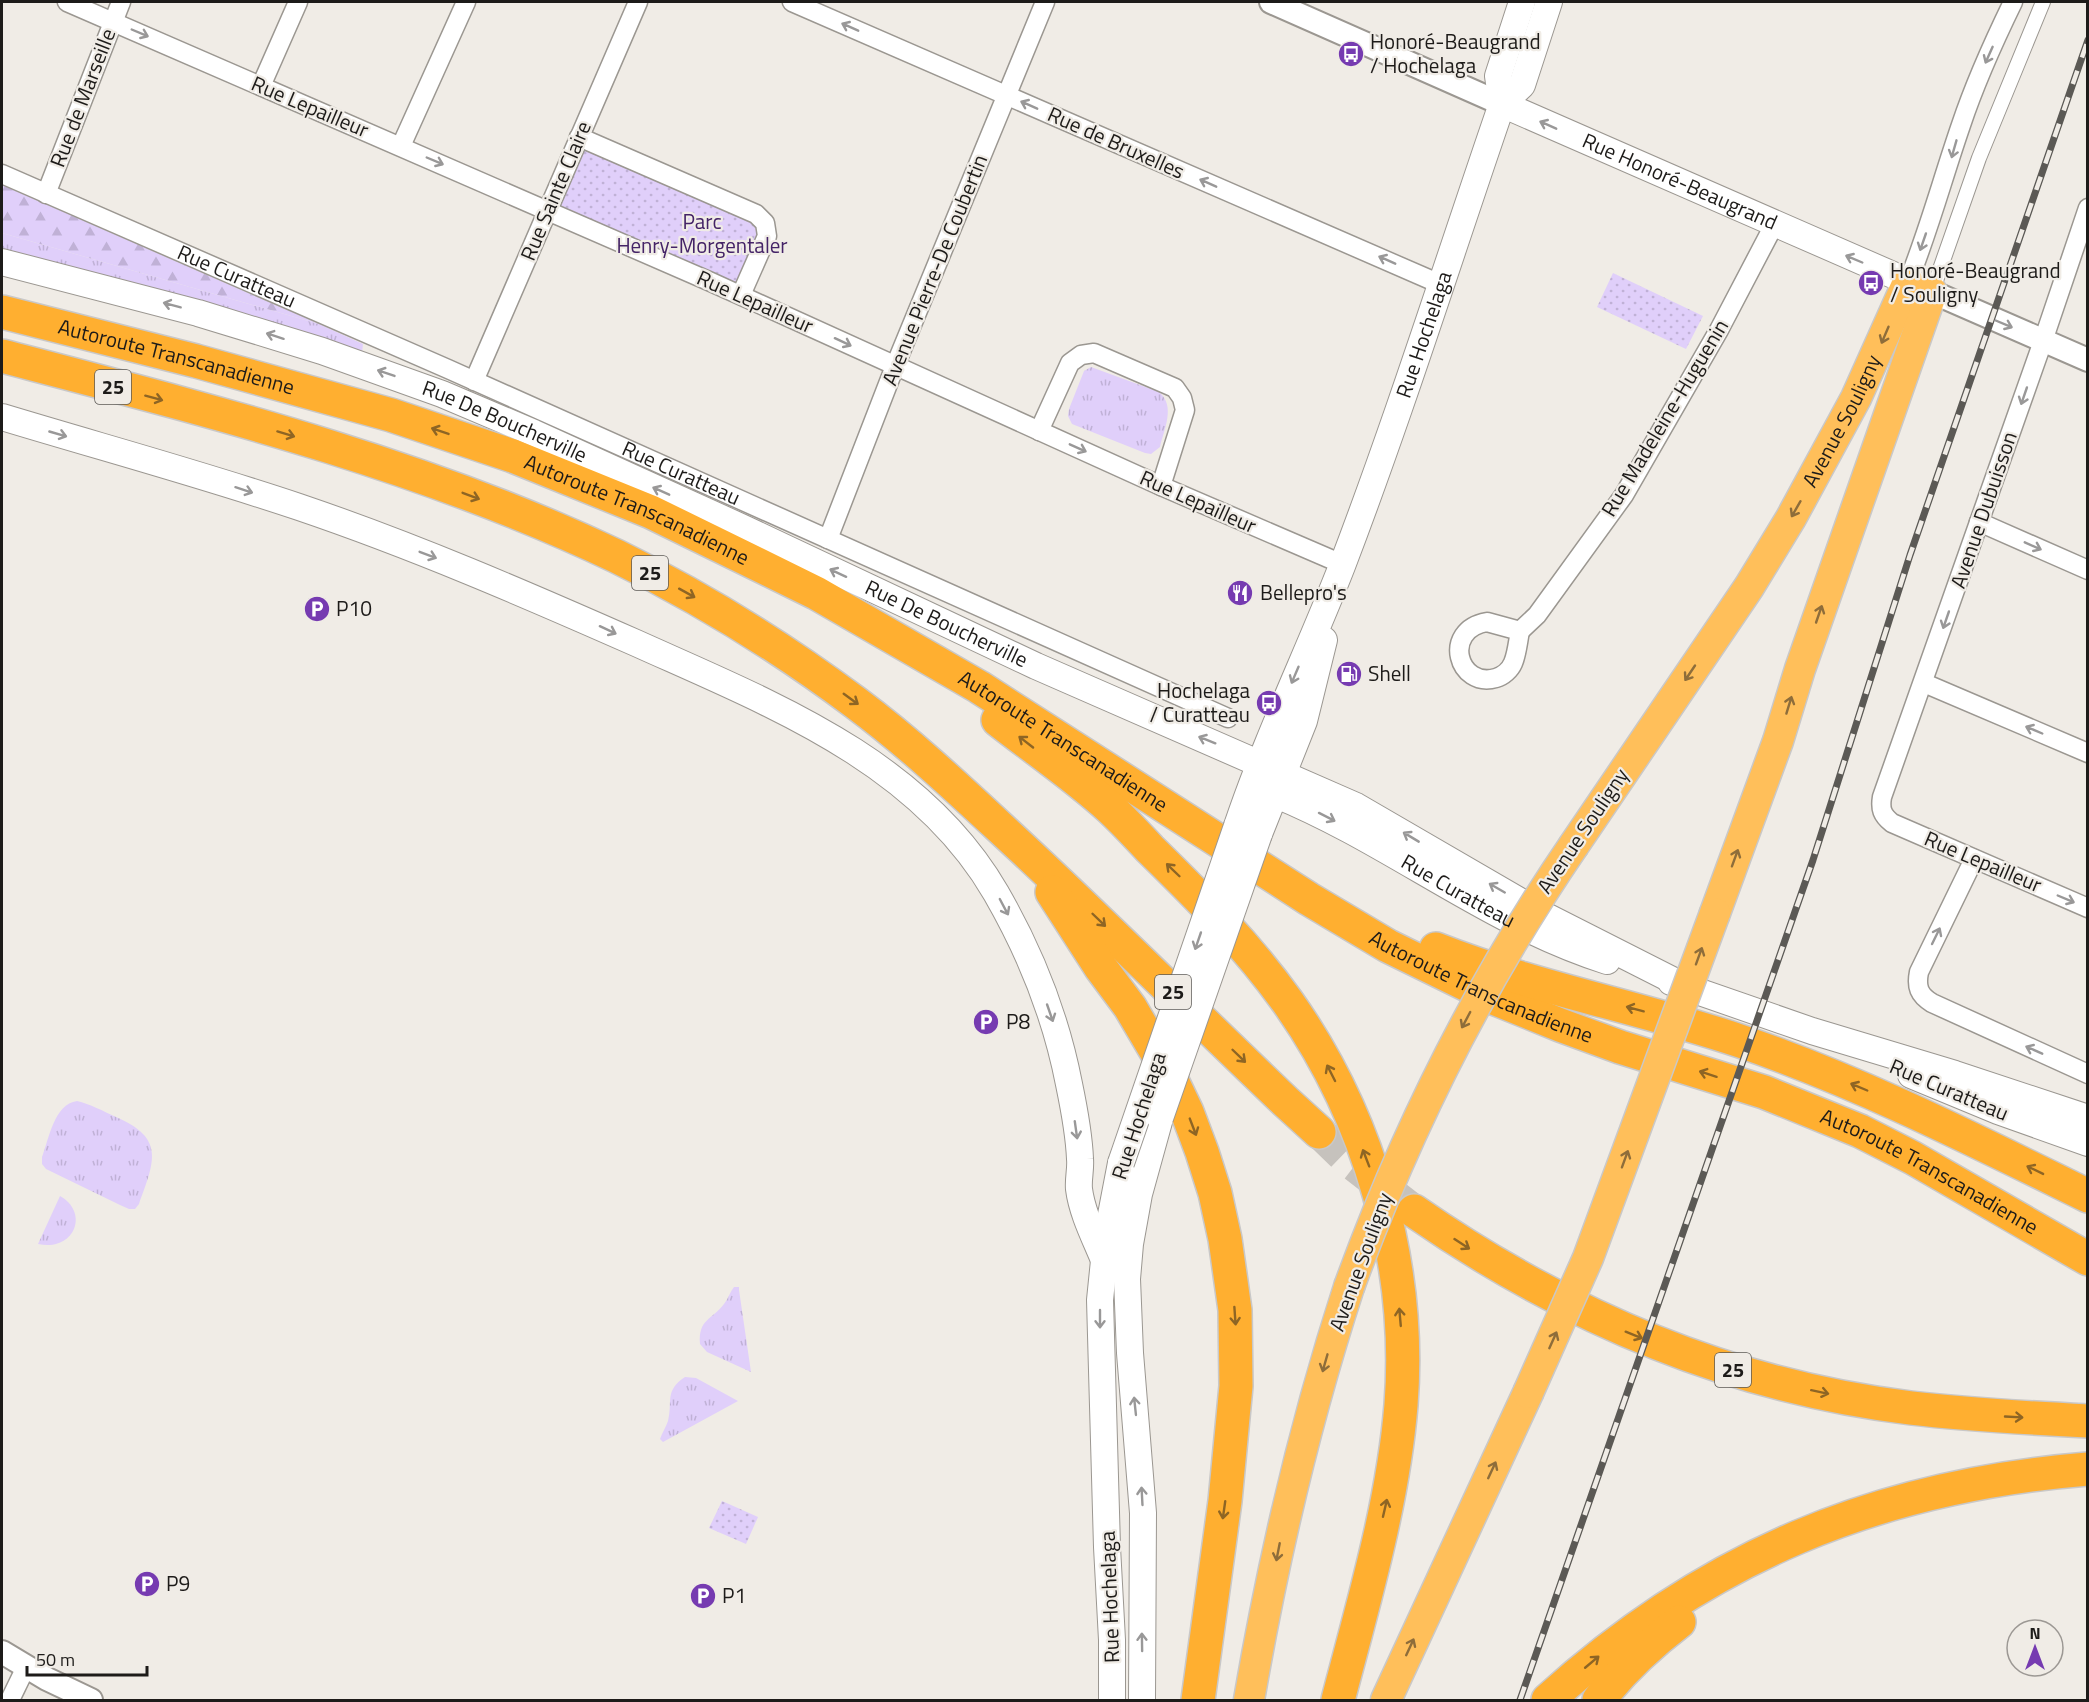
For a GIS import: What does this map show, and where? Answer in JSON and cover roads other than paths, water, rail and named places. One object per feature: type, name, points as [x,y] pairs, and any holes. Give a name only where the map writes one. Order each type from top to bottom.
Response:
[{"type":"highway","name":"Avenue Souligny","points":[[1249,1701],[1287,1507],[1319,1383],[1349,1287],[1392,1178],[1446,1059],[1503,955],[1783,533],[1920,287]]},
{"type":"highway","name":"Avenue Souligny","points":[[1386,1701],[1588,1258],[1778,741],[1920,287]]},
{"type":"highway","name":"Autoroute Transcanadienne","points":[[2,312],[196,361],[391,415],[513,456],[651,512],[816,593],[1040,725],[1235,832],[1309,899],[1388,946],[1496,999],[1560,1025],[1620,1047],[1764,1092],[1860,1131],[1921,1162],[2088,1259]]},
{"type":"highway","name":"25","points":[[7,358],[258,426],[366,459],[522,516],[617,557],[737,622],[845,694],[892,729],[931,763],[1320,1132]]},
{"type":"highway","points":[[910,647],[1108,807],[1223,922],[1262,968],[1313,1041],[1336,1084],[1354,1126],[1376,1184],[1388,1230],[1396,1281],[1402,1345],[1402,1376],[1394,1462],[1372,1565],[1338,1701]]},
{"type":"highway","points":[[1235,832],[1367,918],[1427,945],[1515,976],[1707,1030],[1811,1067],[1897,1104],[2088,1196]]},
{"type":"highway","points":[[1026,852],[1101,968],[1130,1007],[1166,1068],[1187,1112],[1202,1152],[1223,1228],[1234,1310],[1236,1386],[1225,1501],[1198,1701]]},
{"type":"highway","name":"25","points":[[1414,1211],[1498,1267],[1576,1309],[1665,1347],[1733,1370],[1805,1389],[1910,1408],[2088,1421]]},
{"type":"highway","points":[[1548,1701],[1596,1658],[1667,1606],[1728,1570],[1781,1544],[1839,1521],[1915,1496],[1996,1479],[2088,1469]]},
{"type":"highway","points":[[1599,1701],[1639,1655],[1683,1619],[1755,1572],[1800,1549],[1857,1523],[1912,1504],[1999,1482],[2088,1469]]},
{"type":"main road","name":"Rue Hochelaga","points":[[1112,1701],[1112,1640],[1100,1330],[1104,1260],[1235,832],[1272,777],[1304,721],[1342,564],[1502,104],[1498,76],[1522,2]]},
{"type":"main road","name":"Rue Hochelaga","points":[[1502,104],[1522,85],[1549,2]]},
{"type":"main road","name":"Rue Honoré-Beaugrand","points":[[1502,104],[1920,287]]},
{"type":"main road","name":"Rue De Boucherville","points":[[2,262],[228,321],[322,351],[442,394],[567,447],[741,526],[1272,777]]},
{"type":"main road","points":[[2,417],[218,481],[424,553],[552,605],[675,660],[802,720],[860,754],[913,795],[945,827],[977,864],[1006,910],[1036,976],[1057,1032],[1071,1092],[1080,1158],[1078,1187],[1104,1260]]},
{"type":"main road","name":"Rue Curatteau","points":[[1272,777],[1356,806],[1553,920],[1680,984],[1812,1031],[1955,1074],[2088,1118]]},
{"type":"main road","name":"Rue Curatteau","points":[[1812,1031],[1949,1092],[2088,1143]]},
{"type":"main road","points":[[1080,1158],[1098,1178],[1130,1179]]},
{"type":"main road","name":"Rue Hochelaga","points":[[1130,1179],[1127,1302],[1143,1513],[1142,1701]]},
{"type":"street","name":"Rue Lepailleur","points":[[67,2],[741,295],[1161,486],[1342,564]]},
{"type":"street","name":"Rue de Marseille","points":[[46,194],[121,2]]},
{"type":"street","points":[[261,86],[298,2]]},
{"type":"street","points":[[401,147],[466,2]]},
{"type":"street","name":"Rue Sainte Claire","points":[[474,381],[638,2]]},
{"type":"street","name":"Rue de Bruxelles","points":[[792,2],[1440,284]]},
{"type":"street","name":"Avenue Pierre-De Coubertin","points":[[828,539],[895,366],[1045,2]]},
{"type":"street","name":"Avenue Souligny","points":[[1920,287],[1946,174],[1961,124],[2013,2]]},
{"type":"street","name":"Avenue Souligny","points":[[1920,287],[1979,158],[2043,2]]},
{"type":"street","name":"Rue Honoré-Beaugrand","points":[[1285,4],[1502,104]]},
{"type":"street","points":[[579,137],[756,214],[765,223],[767,236],[741,295]]},
{"type":"street","name":"Rue Curatteau","points":[[2,174],[474,381],[1228,718]]},
{"type":"street","name":"Avenue Dubuisson","points":[[1882,812],[1882,797],[1924,683],[2088,208]]},
{"type":"street","name":"Rue Madeleine-Huguenin","points":[[1520,631],[1537,615],[1624,495],[1719,330],[1774,225]]},
{"type":"street","name":"Rue Honoré-Beaugrand","points":[[1920,287],[2088,360]]},
{"type":"street","points":[[1039,431],[1070,363],[1081,355],[1094,353],[1175,388],[1182,398],[1185,410],[1161,486]]},
{"type":"street","points":[[1979,522],[2088,570]]},
{"type":"street","points":[[1924,683],[2088,753]]},
{"type":"street","name":"Rue Lepailleur","points":[[1882,812],[1892,823],[2088,908]]},
{"type":"street","points":[[1974,859],[1918,972],[1918,990],[1923,998],[1932,1003],[2088,1074]]},
{"type":"street","points":[[2,1652],[92,1701]]},
{"type":"street","points":[[10,1701],[26,1667]]},
{"type":"tunnel","points":[[1319,1132],[1349,1161],[1414,1211]]},
{"type":"railway","points":[[1520,1700],[1813,860],[1910,555],[2088,40]]},
{"type":"place","name":"Honoré-Beaugrand / Hochelaga","points":[[1351,54]]},
{"type":"place","name":"Honoré-Beaugrand / Souligny","points":[[1871,283]]},
{"type":"place","name":"Bellepro's","points":[[1240,593]]},
{"type":"place","name":"P10","points":[[317,609]]},
{"type":"place","name":"Shell","points":[[1349,674]]},
{"type":"place","name":"Hochelaga / Curatteau","points":[[1269,703]]},
{"type":"place","name":"P8","points":[[986,1022]]},
{"type":"place","name":"P9","points":[[147,1584]]},
{"type":"place","name":"P1","points":[[703,1596]]},
{"type":"park label","name":"Parc Henry-Morgentaler","points":[[702,234]]}]
